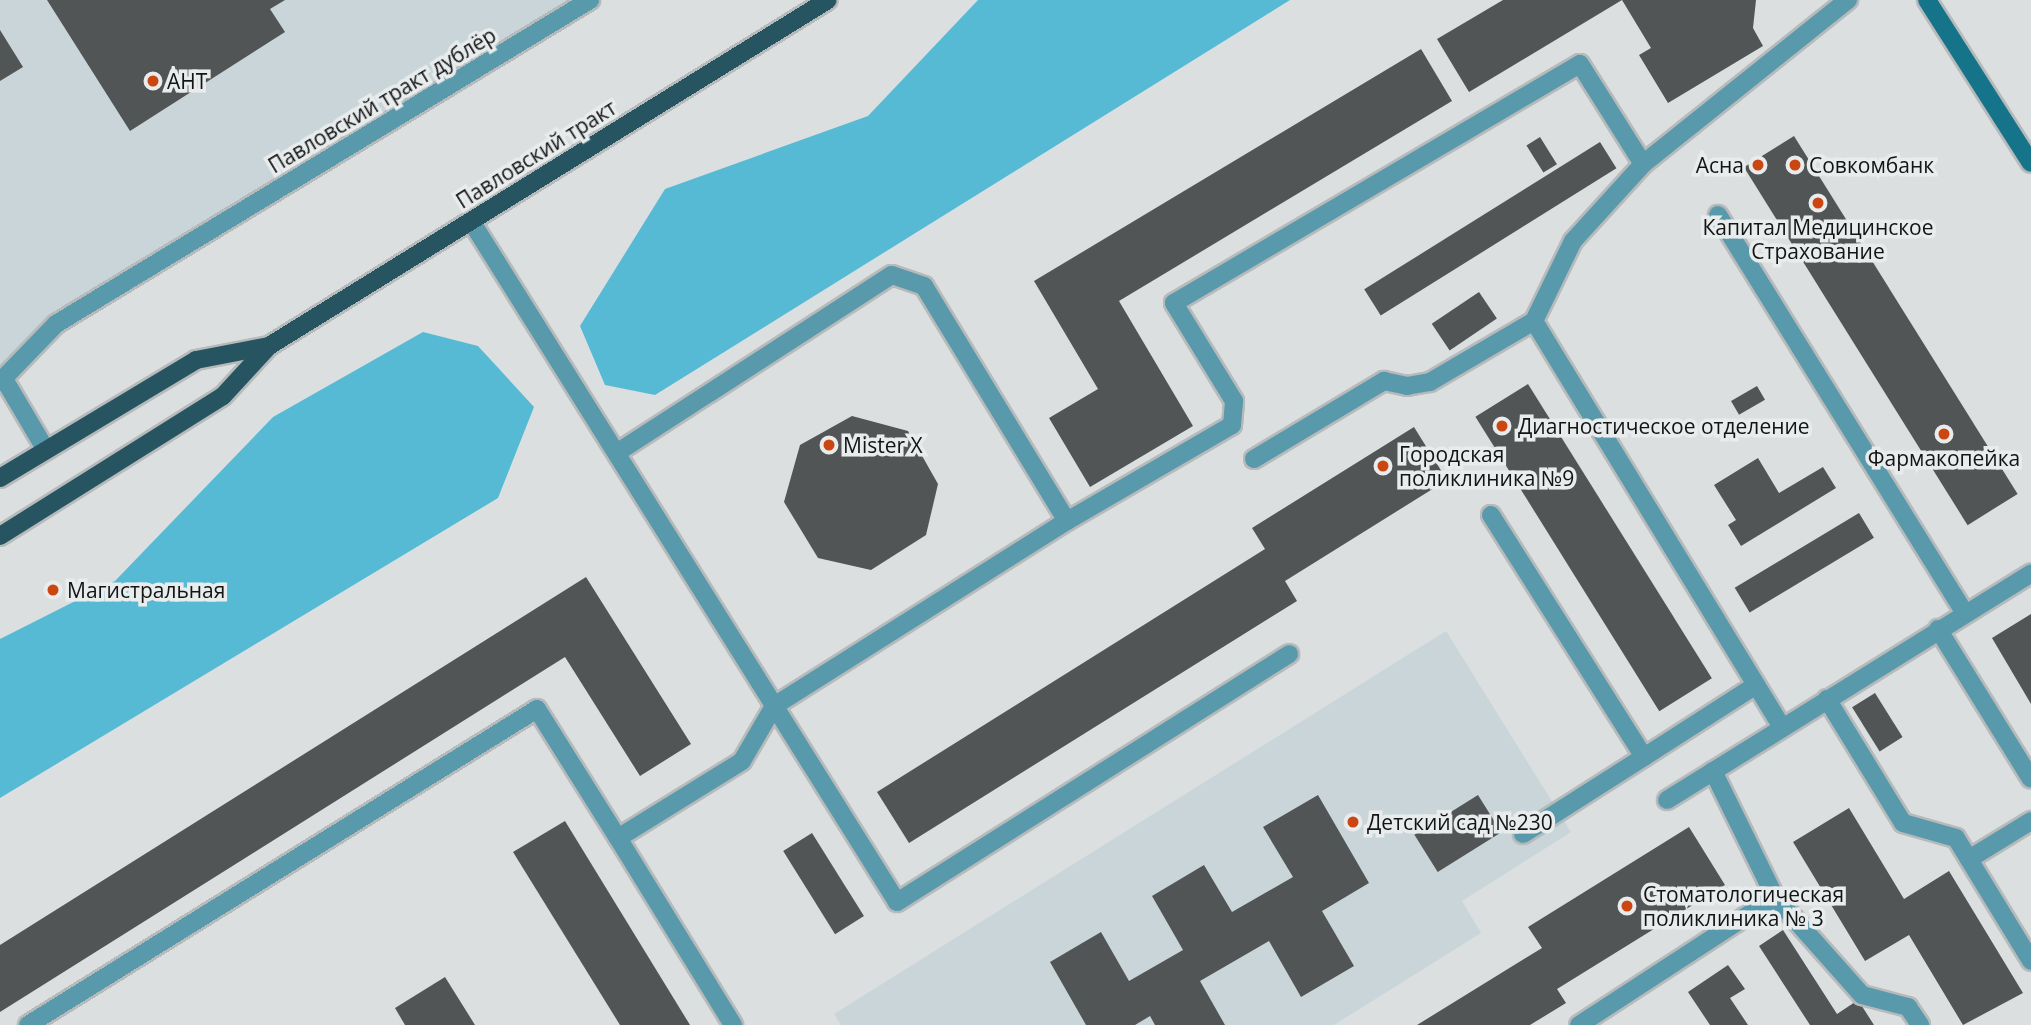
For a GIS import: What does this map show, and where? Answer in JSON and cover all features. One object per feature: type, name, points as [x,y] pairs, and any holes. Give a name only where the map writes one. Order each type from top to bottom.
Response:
[{"type":"main road","name":"Павловский тракт","points":[[0,536],[223,396],[269,346],[828,0]]},
{"type":"main road","name":"Павловский тракт","points":[[0,478],[196,360],[269,346]]},
{"type":"street","name":"Павловский тракт дублёр","points":[[2,381],[56,324],[590,0]]},
{"type":"street","points":[[1254,459],[1384,381],[1407,386],[1430,382],[1534,321],[1573,241],[1643,164],[1847,0]]},
{"type":"street","points":[[1927,0],[2031,163]]},
{"type":"street","points":[[618,838],[742,761],[774,706],[1067,521],[1232,425],[1234,401],[1174,303],[1580,64],[1643,164]]},
{"type":"street","points":[[1718,215],[1964,612]]},
{"type":"street","points":[[471,221],[618,452],[897,902],[1289,654]]},
{"type":"street","points":[[618,452],[892,275],[924,286],[1067,521]]},
{"type":"street","points":[[1534,321],[1783,727]]},
{"type":"street","points":[[2,381],[46,450]]},
{"type":"street","points":[[1491,515],[1644,757]]},
{"type":"street","points":[[1667,800],[1964,612],[2031,573]]},
{"type":"street","points":[[1938,629],[2031,779]]},
{"type":"street","points":[[1523,834],[1756,685]]},
{"type":"street","points":[[1827,699],[1903,823],[1956,838],[2031,961]]},
{"type":"street","points":[[29,1025],[537,709],[733,1025]]},
{"type":"street","points":[[1713,771],[1775,897],[1862,995],[1908,1007],[1920,1025]]},
{"type":"street","points":[[1969,859],[2031,821]]},
{"type":"street","points":[[1579,1025],[1597,1020],[1775,897]]},
{"type":"shaded area","points":[[0,0],[576,0],[55,320],[0,376]]},
{"type":"shaded area","points":[[978,0],[1290,0],[655,395],[605,385],[580,326],[665,189],[868,116]]},
{"type":"shaded area","points":[[423,332],[478,346],[534,407],[498,498],[0,798],[0,639],[115,581],[273,417]]},
{"type":"shaded area","name":"Детский сад №230","points":[[1446,631],[1571,832],[1462,901],[1481,933],[1334,1025],[841,1025],[834,1014]]},
{"type":"building","name":"АНТ","points":[[47,0],[285,0],[270,9],[285,32],[130,131]]},
{"type":"building","points":[[1503,0],[1622,0],[1469,92],[1437,39]]},
{"type":"building","points":[[1622,0],[1756,0],[1753,28],[1763,46],[1668,103],[1639,55],[1651,48]]},
{"type":"building","points":[[0,30],[23,67],[0,81]]},
{"type":"building","points":[[1421,49],[1452,101],[1119,301],[1193,426],[1090,487],[1049,418],[1098,389],[1034,281]]},
{"type":"building","points":[[1794,136],[2018,494],[1968,525],[1744,167]]},
{"type":"building","points":[[1540,137],[1557,164],[1543,173],[1526,145]]},
{"type":"building","points":[[1600,142],[1616,168],[1381,316],[1364,289]]},
{"type":"building","points":[[1479,292],[1497,319],[1450,350],[1432,324]]},
{"type":"building","points":[[1528,384],[1712,678],[1659,711],[1475,417]]},
{"type":"building","points":[[1757,386],[1765,400],[1739,415],[1731,401]]},
{"type":"building","points":[[852,416],[908,431],[938,484],[926,535],[871,570],[818,558],[784,502],[800,445]]},
{"type":"building","points":[[1414,427],[1447,480],[1285,581],[1297,601],[909,843],[877,792],[1265,549],[1252,528]]},
{"type":"building","points":[[1758,458],[1779,493],[1823,467],[1836,488],[1741,546],[1728,525],[1736,520],[1714,485]]},
{"type":"building","points":[[1859,513],[1874,538],[1750,613],[1735,588]]},
{"type":"building","points":[[586,577],[691,744],[640,776],[565,657],[0,1012],[0,945]]},
{"type":"building","points":[[2031,614],[2031,704],[1992,638]]},
{"type":"building","points":[[1875,693],[1903,737],[1880,751],[1852,707]]},
{"type":"building","points":[[1318,795],[1369,883],[1322,911],[1354,966],[1301,997],[1269,941],[1200,981],[1225,1025],[1155,1025],[1150,1016],[1135,1025],[1086,1025],[1050,962],[1101,932],[1129,981],[1183,950],[1152,896],[1204,865],[1232,912],[1293,877],[1263,827]]},
{"type":"building","points":[[1478,795],[1501,832],[1438,872],[1414,835]]},
{"type":"building","points":[[1849,808],[1904,899],[1949,871],[2023,993],[1963,1025],[1909,935],[1865,961],[1793,842]]},
{"type":"building","points":[[565,821],[690,1025],[620,1025],[513,852]]},
{"type":"building","name":"Стоматологическая поликлиника № 3","points":[[1689,827],[1725,885],[1557,989],[1566,1003],[1530,1025],[1417,1025],[1542,948],[1528,927]]},
{"type":"building","points":[[812,833],[864,916],[835,934],[783,851]]},
{"type":"building","points":[[1783,930],[1837,1014],[1858,1000],[1874,1025],[1810,1025],[1759,946]]},
{"type":"building","points":[[1728,965],[1745,989],[1730,998],[1748,1025],[1710,1025],[1688,992]]},
{"type":"building","points":[[445,977],[475,1025],[405,1025],[395,1008]]},
{"type":"place","name":"АНТ","points":[[153,81]]},
{"type":"place","name":"Асна","points":[[1758,165]]},
{"type":"place","name":"Совкомбанк","points":[[1795,165]]},
{"type":"place","name":"Капитал Медицинское Страхование","points":[[1818,203]]},
{"type":"place","name":"Диагностическое отделение","points":[[1502,426]]},
{"type":"place","name":"Фармакопейка","points":[[1944,434]]},
{"type":"place","name":"Mister X","points":[[829,445]]},
{"type":"place","name":"Городская поликлиника №9","points":[[1383,466]]},
{"type":"place","name":"Магистральная","points":[[53,590]]},
{"type":"place","name":"Детский сад №230","points":[[1353,822]]},
{"type":"place","name":"Стоматологическая поликлиника № 3","points":[[1627,906]]}]
